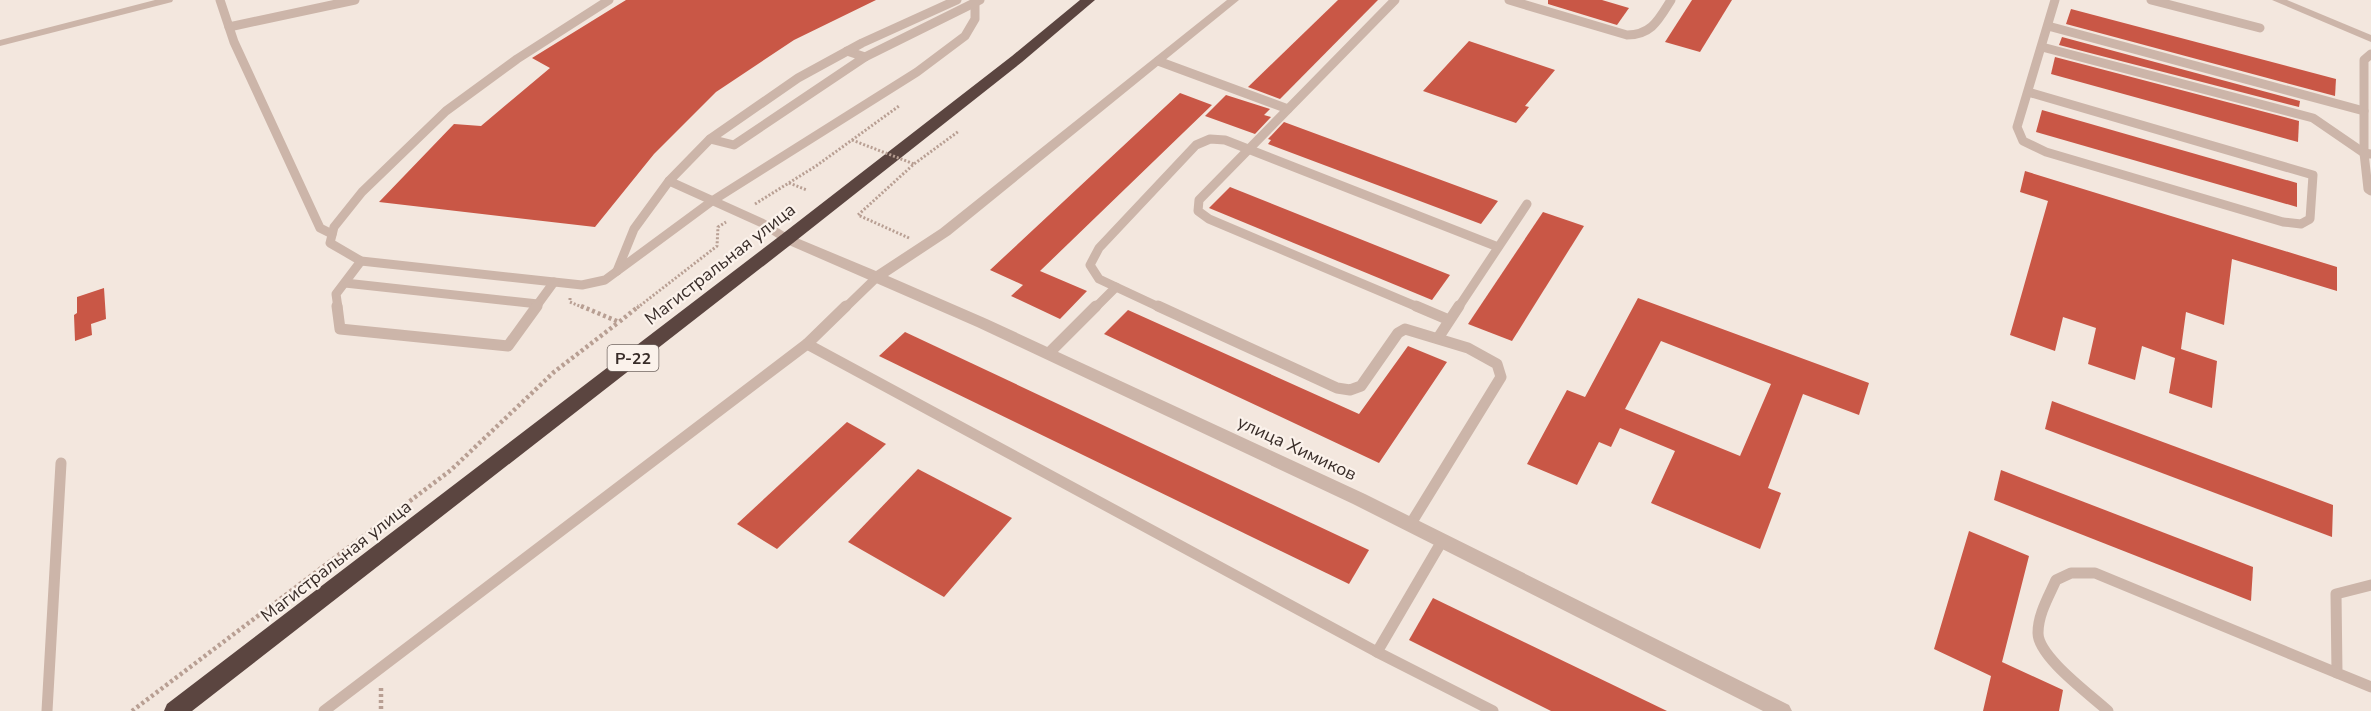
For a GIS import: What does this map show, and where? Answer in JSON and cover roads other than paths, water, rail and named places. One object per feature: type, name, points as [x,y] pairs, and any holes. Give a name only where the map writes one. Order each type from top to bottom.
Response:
[{"type":"highway","name":"Магистральная улица","points":[[175,711],[1008,67],[1088,0]]},
{"type":"street","points":[[0,43],[168,0]]},
{"type":"street","points":[[877,277],[927,246],[1234,0]]},
{"type":"street","points":[[2277,0],[2371,39]]},
{"type":"street","name":"улица Химиков","points":[[787,239],[823,252],[1049,353],[1359,499],[1782,711]]},
{"type":"lane","points":[[220,0],[229,27],[320,228],[332,234]]},
{"type":"lane","points":[[229,27],[355,0]]},
{"type":"lane","points":[[609,0],[517,59],[446,111],[362,192],[334,227],[330,243],[361,261],[582,285],[605,280],[712,201],[917,72],[965,36],[975,19],[978,1]]},
{"type":"lane","points":[[616,272],[634,229],[669,181],[710,139],[798,78],[847,51],[957,0]]},
{"type":"lane","points":[[1395,0],[1199,201],[1198,211],[1209,219],[1449,320]]},
{"type":"lane","points":[[1509,0],[1627,35],[1640,36],[1648,33],[1671,0]]},
{"type":"lane","points":[[2028,92],[2313,175],[2310,219],[2301,224],[2283,222],[2046,152],[2023,141],[2017,126],[2055,0]]},
{"type":"lane","points":[[2151,0],[2260,28]]},
{"type":"lane","points":[[710,139],[734,145],[865,57],[978,1]]},
{"type":"lane","points":[[2048,26],[2364,111]]},
{"type":"lane","points":[[2042,46],[2313,118],[2368,153]]},
{"type":"lane","points":[[847,51],[865,57]]},
{"type":"lane","points":[[2371,54],[2364,60],[2368,189],[2371,191]]},
{"type":"lane","points":[[1158,61],[1288,109]]},
{"type":"lane","points":[[2300,94],[2313,118]]},
{"type":"lane","points":[[1410,525],[1501,377],[1499,366],[1489,357],[1438,338],[1405,329],[1398,333],[1362,387],[1350,390],[1337,388],[1099,279],[1090,265],[1099,248],[1196,146],[1210,139],[1225,140],[1498,247]]},
{"type":"lane","points":[[669,181],[762,223],[787,239]]},
{"type":"lane","points":[[1438,338],[1527,204]]},
{"type":"lane","points":[[361,261],[336,294],[340,329],[508,346],[554,282]]},
{"type":"lane","points":[[324,711],[807,344],[877,277]]},
{"type":"lane","points":[[345,283],[538,304]]},
{"type":"lane","points":[[1049,353],[1116,287]]},
{"type":"lane","points":[[807,344],[1377,652],[1493,711]]},
{"type":"lane","points":[[47,711],[61,463]]},
{"type":"lane","points":[[1377,652],[1442,542]]},
{"type":"lane","points":[[2109,711],[2045,653],[2037,636],[2043,612],[2056,580],[2071,573],[2095,573],[2371,687]]},
{"type":"lane","points":[[2337,673],[2336,594],[2370,583]]}]
